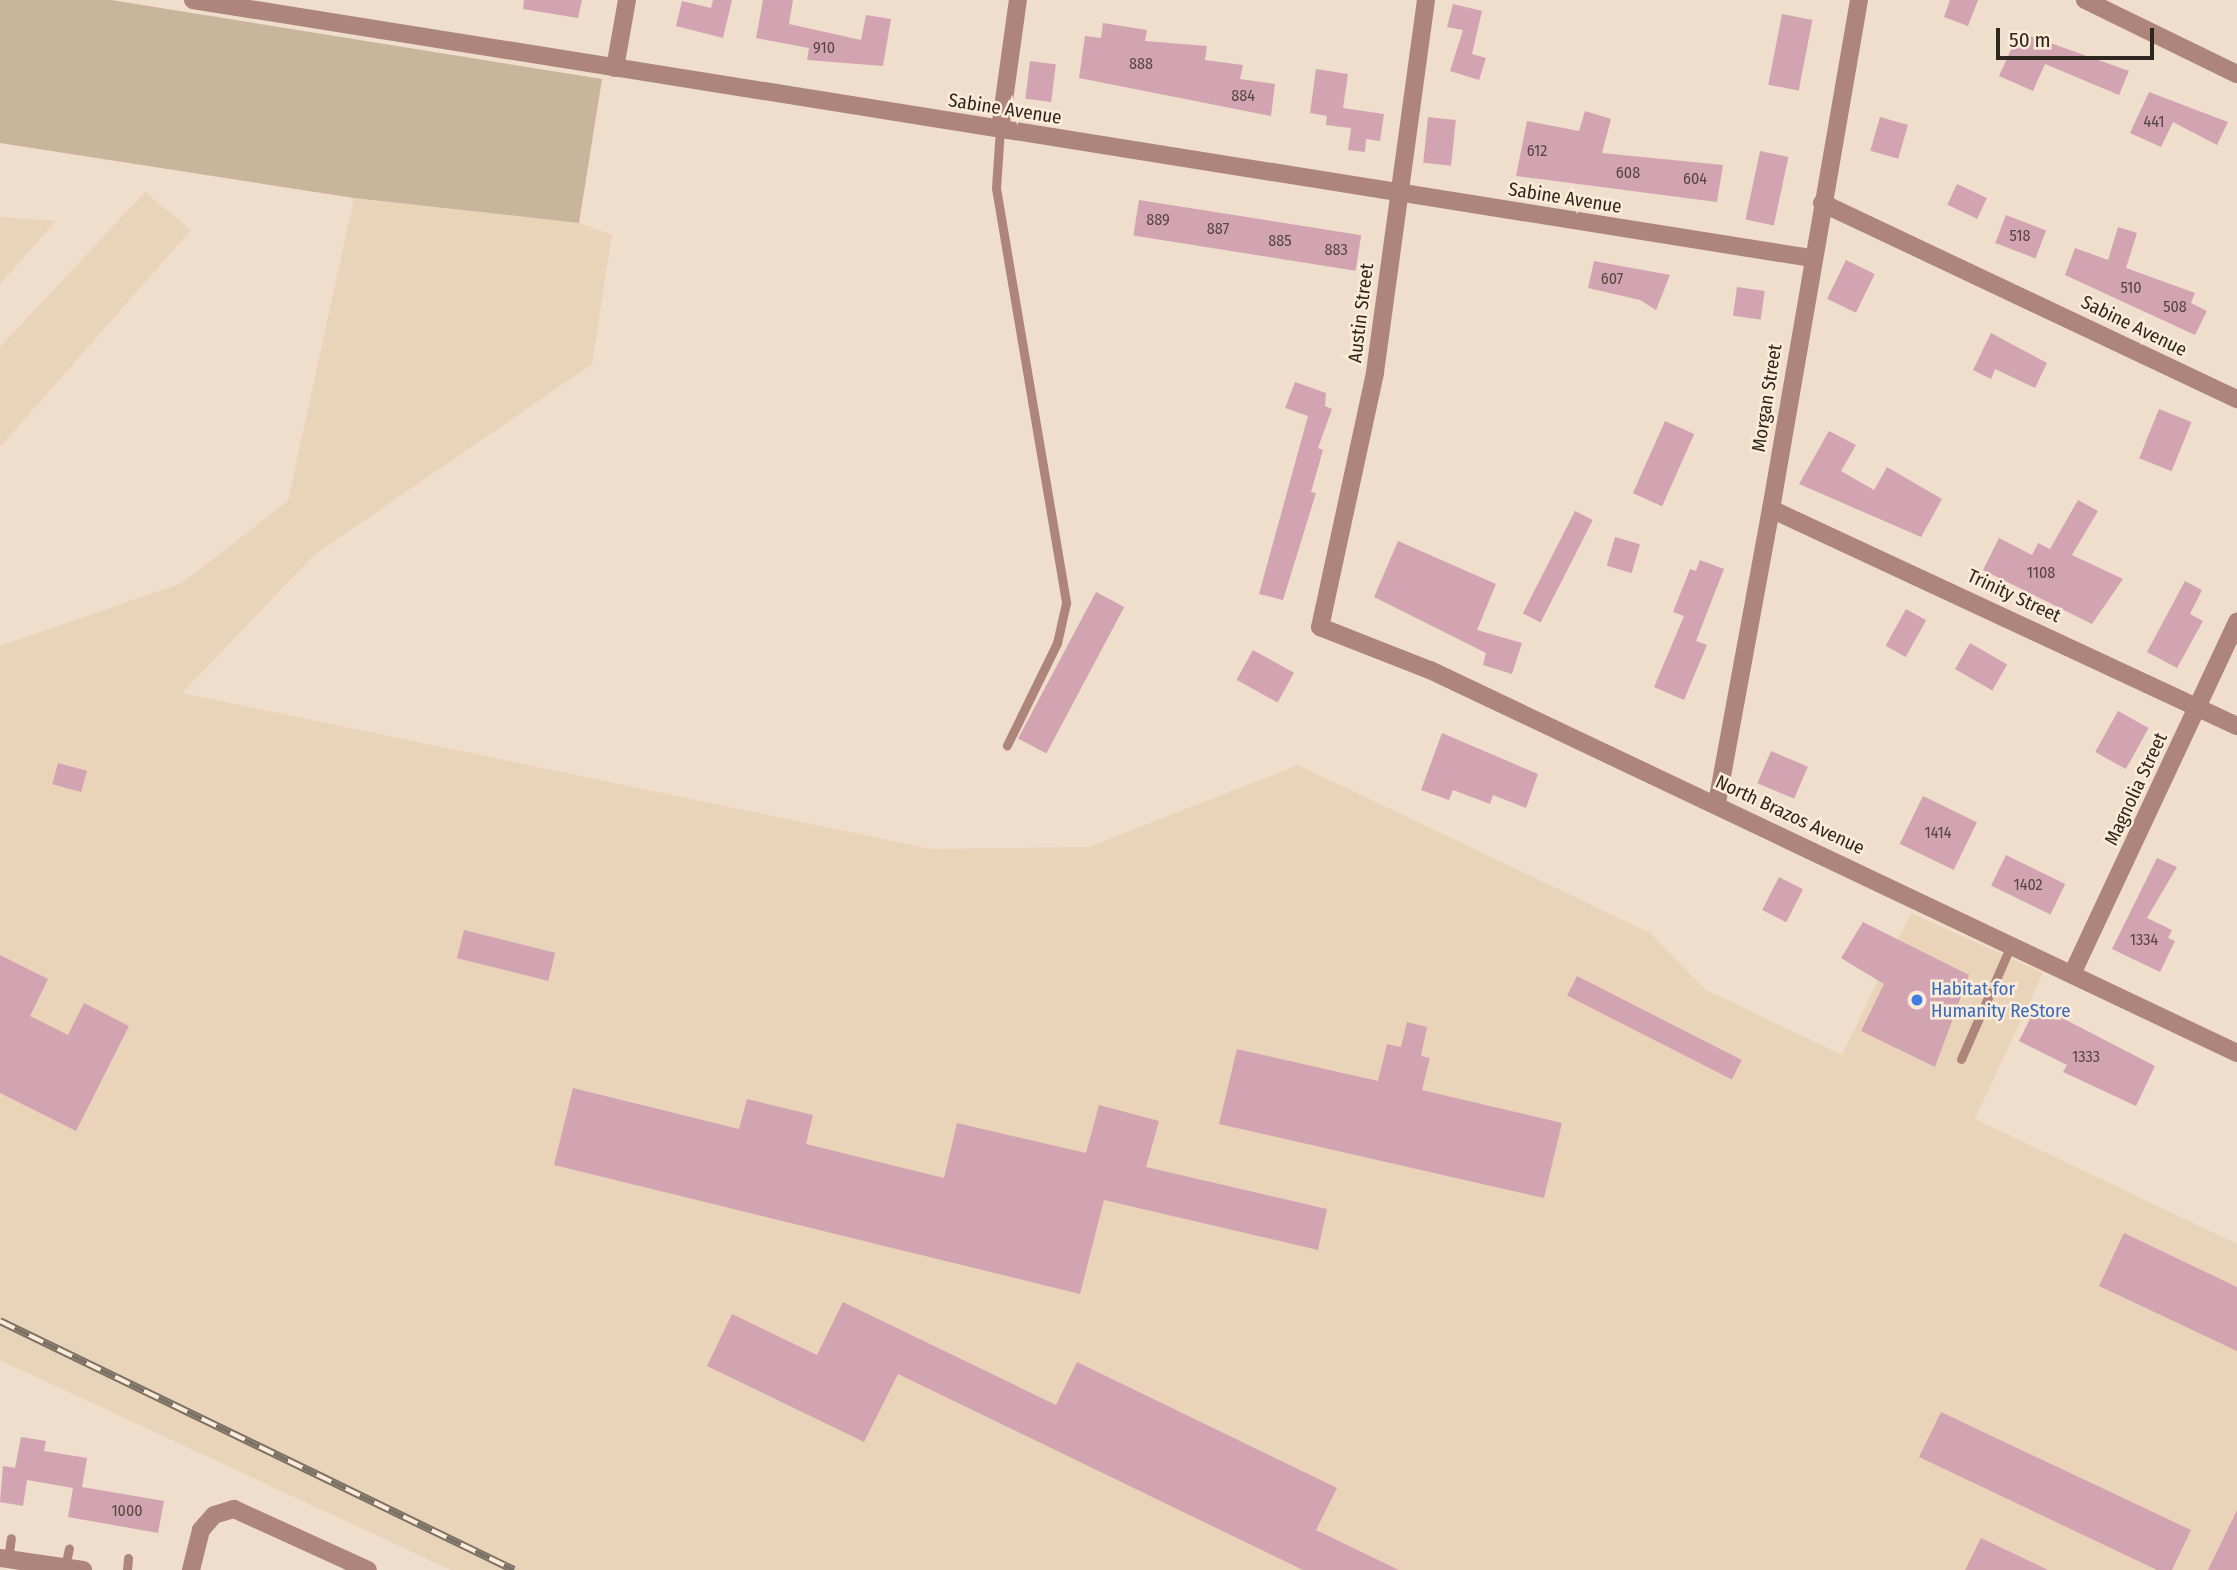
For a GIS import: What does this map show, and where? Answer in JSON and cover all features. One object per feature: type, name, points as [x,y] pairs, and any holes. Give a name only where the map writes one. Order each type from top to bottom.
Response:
[{"type":"street","name":"Sabine Avenue","points":[[200,0],[1811,258]]},
{"type":"street","points":[[615,68],[627,0]]},
{"type":"street","points":[[1000,129],[1018,0]]},
{"type":"street","name":"Austin Street","points":[[1320,627],[1375,373],[1426,0]]},
{"type":"street","name":"Morgan Street","points":[[1717,803],[1771,509],[1811,258],[1859,0]]},
{"type":"street","points":[[2085,0],[2237,74]]},
{"type":"street","name":"Sabine Avenue","points":[[1822,203],[2237,399]]},
{"type":"street","name":"Trinity Street","points":[[1771,509],[2237,726]]},
{"type":"street","name":"Magnolia Street","points":[[2073,972],[2237,622]]},
{"type":"street","name":"North Brazos Avenue","points":[[1320,627],[1430,670],[1717,803],[2237,1053]]},
{"type":"street","points":[[191,1570],[201,1530],[214,1515],[234,1509],[368,1570]]},
{"type":"street","points":[[4,1559],[74,1569]]},
{"type":"lane","points":[[1000,129],[996,188],[1066,603],[1057,643],[1007,745]]},
{"type":"lane","points":[[1961,1059],[2012,944]]},
{"type":"lane","points":[[4,1559],[11,1538]]},
{"type":"lane","points":[[69,1548],[74,1569]]},
{"type":"lane","points":[[127,1570],[128,1558]]},
{"type":"shaded area","points":[[0,0],[111,0],[602,79],[579,223],[354,198],[0,143]]},
{"type":"shaded area","points":[[145,192],[191,230],[0,447],[0,347]]},
{"type":"shaded area","points":[[354,198],[579,223],[612,235],[592,364],[314,555],[182,693],[931,849],[1089,847],[1298,765],[1650,933],[1706,990],[1842,1055],[1911,913],[2043,973],[1975,1119],[2237,1244],[2237,1570],[451,1570],[0,1360],[0,646],[182,583],[288,501]]},
{"type":"shaded area","points":[[0,217],[56,221],[0,284]]},
{"type":"building","points":[[524,0],[582,0],[578,18],[523,9]]},
{"type":"building","points":[[713,0],[732,0],[723,38],[676,26],[682,1],[711,8]]},
{"type":"building","points":[[763,0],[793,0],[789,24],[861,40],[866,15],[891,19],[883,66],[807,60],[809,48],[756,38]]},
{"type":"building","points":[[1950,0],[1978,0],[1968,26],[1944,17]]},
{"type":"building","points":[[1453,4],[1482,11],[1472,54],[1486,58],[1479,80],[1450,71],[1463,30],[1447,27]]},
{"type":"building","points":[[1782,14],[1812,20],[1799,91],[1768,85]]},
{"type":"building","points":[[1103,23],[1147,30],[1145,41],[1207,46],[1205,60],[1243,65],[1240,79],[1275,84],[1271,116],[1079,78],[1085,36],[1101,38]]},
{"type":"building","points":[[2019,32],[2129,71],[2119,95],[2045,64],[2033,91],[1999,76]]},
{"type":"building","points":[[1030,61],[1056,64],[1051,102],[1025,99]]},
{"type":"building","points":[[1316,69],[1348,74],[1343,108],[1384,114],[1380,141],[1366,139],[1365,152],[1348,150],[1351,128],[1326,125],[1327,116],[1310,113]]},
{"type":"building","points":[[2149,92],[2228,122],[2217,145],[2173,122],[2161,147],[2130,133]]},
{"type":"building","points":[[1585,111],[1611,119],[1602,153],[1723,165],[1717,202],[1516,176],[1527,121],[1579,131]]},
{"type":"building","points":[[1428,117],[1456,120],[1451,166],[1423,163]]},
{"type":"building","points":[[1880,117],[1908,125],[1898,159],[1870,151]]},
{"type":"building","points":[[1760,151],[1788,157],[1774,225],[1745,219]]},
{"type":"building","points":[[1957,184],[1987,198],[1977,219],[1947,205]]},
{"type":"building","points":[[1139,200],[1361,235],[1356,271],[1133,236]]},
{"type":"building","points":[[2006,215],[2046,230],[2035,258],[1995,243]]},
{"type":"building","points":[[2118,227],[2137,233],[2126,268],[2195,293],[2191,303],[2207,311],[2195,335],[2065,275],[2075,248],[2108,260]]},
{"type":"building","points":[[1846,260],[1875,274],[1856,313],[1827,299]]},
{"type":"building","points":[[1594,261],[1670,275],[1656,310],[1640,300],[1588,288]]},
{"type":"building","points":[[1737,287],[1765,291],[1761,320],[1733,316]]},
{"type":"building","points":[[1991,333],[2047,363],[2035,388],[1995,369],[1991,379],[1973,370]]},
{"type":"building","points":[[1295,382],[1326,393],[1325,406],[1332,409],[1318,448],[1323,450],[1311,492],[1316,493],[1283,600],[1259,594],[1308,416],[1285,408]]},
{"type":"building","points":[[2159,409],[2191,422],[2172,471],[2139,458]]},
{"type":"building","points":[[1665,421],[1694,434],[1662,506],[1633,493]]},
{"type":"building","points":[[1829,431],[1856,445],[1841,471],[1874,490],[1887,467],[1942,499],[1921,537],[1799,484]]},
{"type":"building","points":[[2078,500],[2098,511],[2072,555],[2123,579],[2092,624],[1983,570],[1999,538],[2032,555],[2038,543],[2050,549]]},
{"type":"building","points":[[1575,511],[1593,520],[1541,623],[1523,613]]},
{"type":"building","points":[[1615,537],[1640,544],[1632,573],[1607,566]]},
{"type":"building","points":[[1398,541],[1496,584],[1477,630],[1522,643],[1512,674],[1483,665],[1486,653],[1374,597]]},
{"type":"building","points":[[1700,560],[1724,569],[1696,641],[1707,645],[1684,700],[1654,687],[1684,616],[1673,612],[1690,569],[1696,571]]},
{"type":"building","points":[[2185,581],[2202,590],[2190,614],[2203,621],[2177,668],[2147,652]]},
{"type":"building","points":[[1096,592],[1124,607],[1046,754],[1018,739]]},
{"type":"building","points":[[1906,609],[1926,620],[1906,657],[1886,646]]},
{"type":"building","points":[[1970,643],[2007,665],[1992,690],[1955,669]]},
{"type":"building","points":[[1253,650],[1294,673],[1278,703],[1237,680]]},
{"type":"building","points":[[2118,711],[2149,728],[2126,769],[2095,752]]},
{"type":"building","points":[[1442,733],[1538,774],[1526,808],[1493,795],[1490,804],[1453,790],[1449,800],[1421,790]]},
{"type":"building","points":[[1771,751],[1808,767],[1794,799],[1757,783]]},
{"type":"building","points":[[58,763],[87,771],[81,792],[52,784]]},
{"type":"building","points":[[1923,796],[1977,822],[1954,870],[1900,844]]},
{"type":"building","points":[[2006,855],[2065,884],[2050,914],[1991,886]]},
{"type":"building","points":[[2157,858],[2177,867],[2147,918],[2172,930],[2168,938],[2175,941],[2160,972],[2112,949]]},
{"type":"building","points":[[1779,877],[1803,889],[1786,922],[1762,910]]},
{"type":"building","name":"Habitat for Humanity ReStore","points":[[1863,922],[1969,975],[1935,1067],[1861,1031],[1884,984],[1841,958]]},
{"type":"building","points":[[464,930],[555,953],[548,981],[457,958]]},
{"type":"building","points":[[0,955],[48,979],[30,1016],[68,1035],[84,1003],[129,1026],[76,1131],[0,1093]]},
{"type":"building","points":[[1577,976],[1742,1060],[1732,1080],[1567,996]]},
{"type":"building","points":[[2037,1005],[2155,1066],[2136,1106],[2063,1072],[2067,1065],[2019,1041]]},
{"type":"building","points":[[1407,1022],[1427,1027],[1421,1056],[1430,1058],[1422,1090],[1562,1123],[1544,1198],[1219,1124],[1237,1049],[1378,1081],[1387,1044],[1401,1047]]},
{"type":"building","points":[[573,1088],[739,1129],[747,1099],[813,1115],[806,1144],[944,1178],[957,1123],[1086,1153],[1099,1105],[1159,1121],[1146,1167],[1327,1209],[1318,1250],[1104,1200],[1080,1294],[554,1165]]},
{"type":"building","points":[[2124,1233],[2237,1287],[2237,1351],[2099,1286]]},
{"type":"building","points":[[843,1302],[1056,1405],[1077,1362],[1337,1488],[1316,1530],[1399,1570],[1303,1570],[898,1374],[864,1442],[707,1366],[732,1314],[817,1355]]},
{"type":"building","points":[[1941,1412],[2191,1530],[2172,1570],[2157,1570],[1919,1457]]},
{"type":"building","points":[[21,1437],[46,1441],[44,1451],[87,1458],[82,1487],[164,1501],[158,1533],[68,1517],[73,1488],[27,1480],[23,1506],[0,1502],[3,1466],[15,1468]]},
{"type":"building","points":[[2237,1510],[2237,1570],[2208,1570]]},
{"type":"building","points":[[1981,1538],[2048,1570],[1965,1570]]},
{"type":"railway","points":[[0,1321],[514,1570]]},
{"type":"place","name":"Habitat for Humanity ReStore","points":[[1917,1000]]}]
